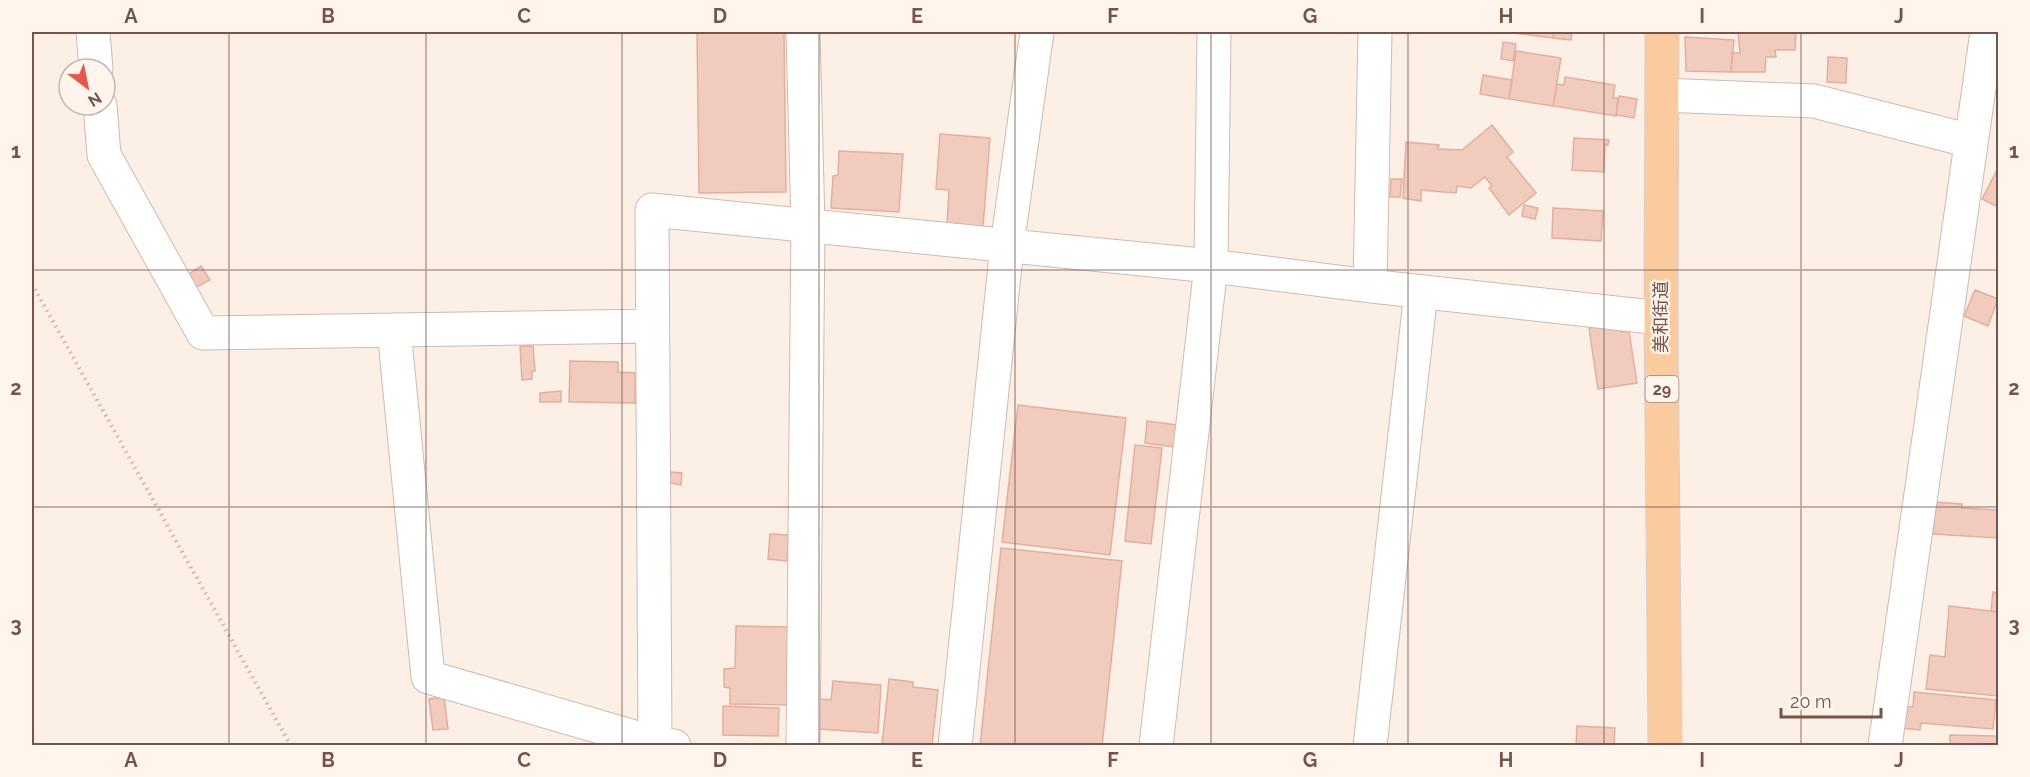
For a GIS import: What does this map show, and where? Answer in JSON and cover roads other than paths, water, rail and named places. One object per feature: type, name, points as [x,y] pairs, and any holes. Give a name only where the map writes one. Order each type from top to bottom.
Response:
[{"type":"main road","name":"美和街道","points":[[1662,32],[1661,318],[1665,746]]},
{"type":"street","points":[[93,32],[95,57]]},
{"type":"street","points":[[802,746],[808,225],[803,32]]},
{"type":"street","points":[[955,746],[1006,246],[1037,32]]},
{"type":"street","points":[[1156,746],[1211,266],[1214,32]]},
{"type":"street","points":[[1370,286],[1375,32]]},
{"type":"street","points":[[1885,746],[1987,32]]},
{"type":"street","points":[[1662,94],[1814,101],[1971,141]]},
{"type":"street","points":[[101,117],[104,155],[203,333],[652,326]]},
{"type":"street","points":[[394,330],[428,677],[665,744],[652,326],[652,210],[1211,266],[1661,318]]},
{"type":"street","points":[[1370,746],[1421,292]]}]
